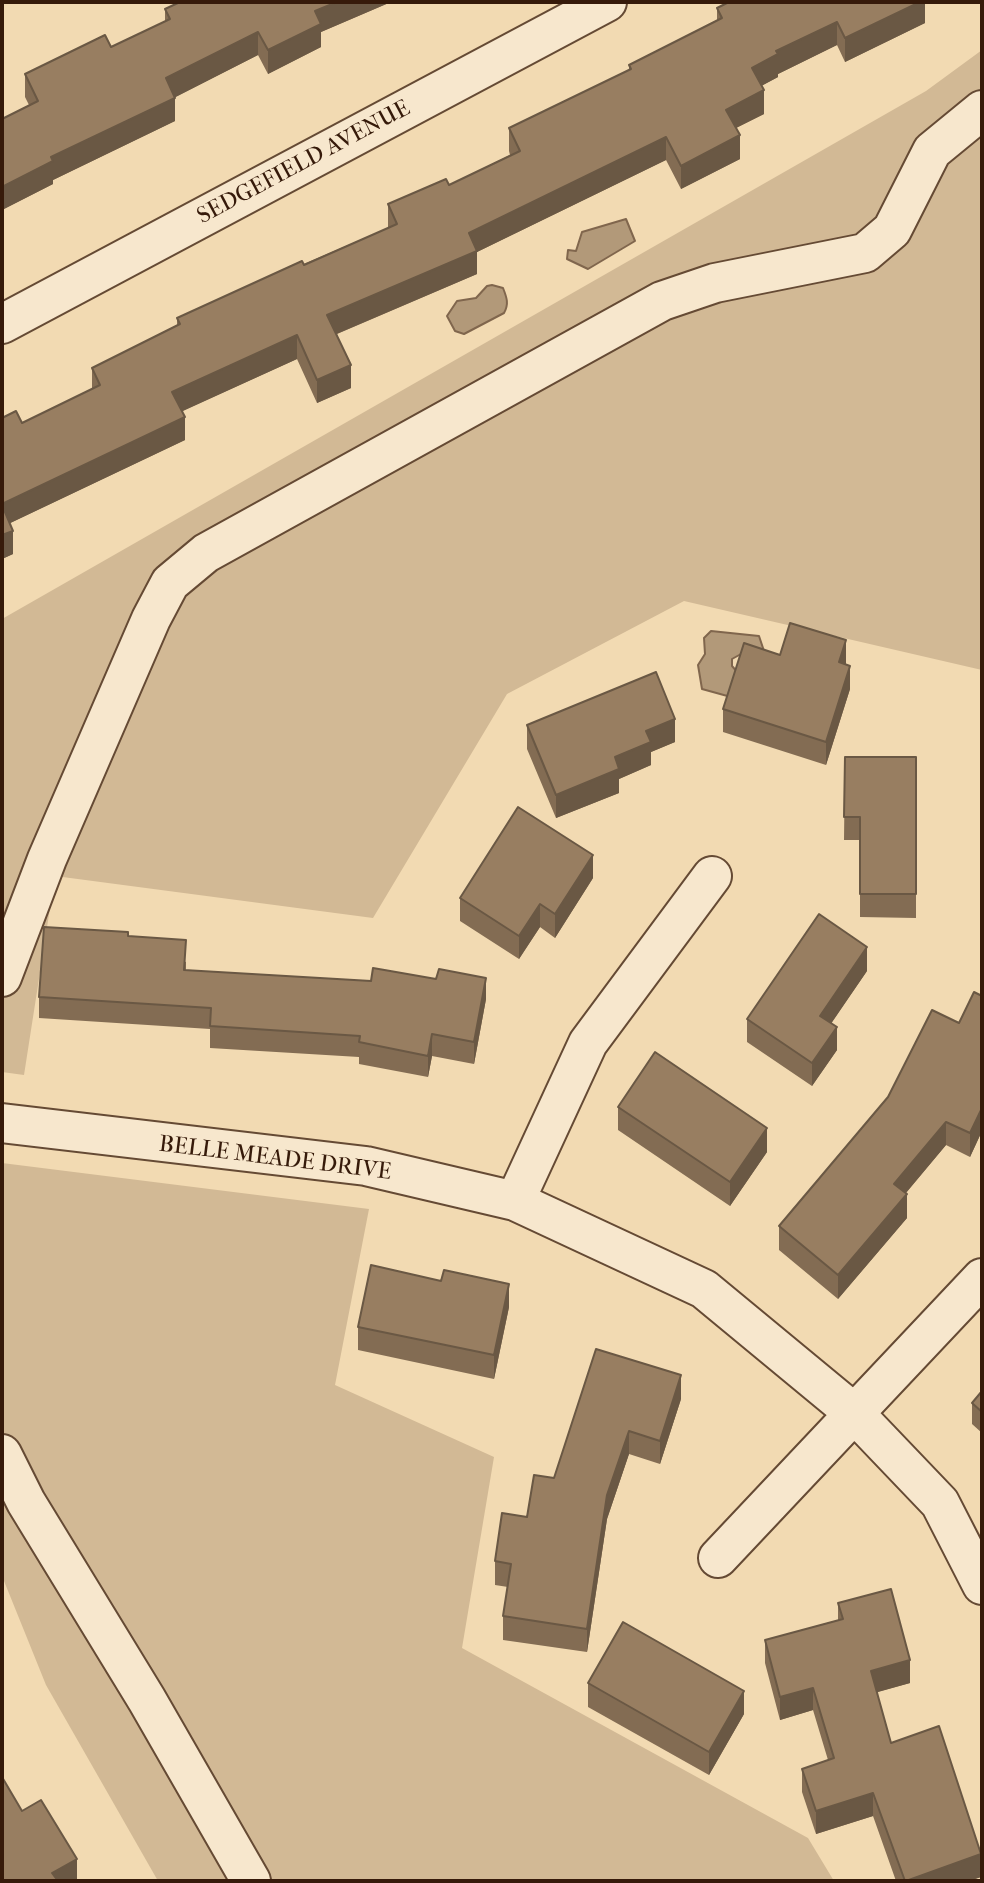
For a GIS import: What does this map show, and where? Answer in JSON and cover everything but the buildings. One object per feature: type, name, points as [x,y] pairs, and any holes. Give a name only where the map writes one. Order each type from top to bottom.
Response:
[{"type":"street","name":"SEDGEFIELD AVENUE","points":[[2,324],[607,2]]},
{"type":"street","points":[[2,977],[47,859],[151,619],[170,583],[206,553],[662,301],[715,283],[865,253],[892,230],[932,151],[982,110]]},
{"type":"street","points":[[515,1201],[589,1043],[712,876]]},
{"type":"street","name":"BELLE MEADE DRIVE","points":[[2,1124],[366,1166],[515,1201],[704,1289],[854,1413],[940,1503],[982,1585]]},
{"type":"street","points":[[718,1558],[982,1278]]},
{"type":"street","points":[[2,1454],[26,1502],[147,1700],[251,1881]]},
{"type":"shaded area","points":[[982,50],[982,670],[684,601],[507,694],[373,918],[55,876],[24,1075],[2,1072],[2,619],[926,91]]},
{"type":"shaded area","points":[[626,219],[635,241],[588,269],[567,259],[568,250],[576,251],[582,232]]},
{"type":"shaded area","points":[[487,286],[503,288],[507,301],[504,313],[464,334],[455,331],[447,316],[457,301],[476,298]]},
{"type":"shaded area","points":[[711,631],[759,636],[765,654],[741,654],[732,659],[732,666],[739,674],[731,697],[702,689],[698,665],[705,654],[704,638]]},
{"type":"shaded area","points":[[2,1163],[369,1209],[335,1385],[494,1457],[462,1648],[808,1838],[834,1881],[158,1881],[46,1685],[2,1576]]}]
